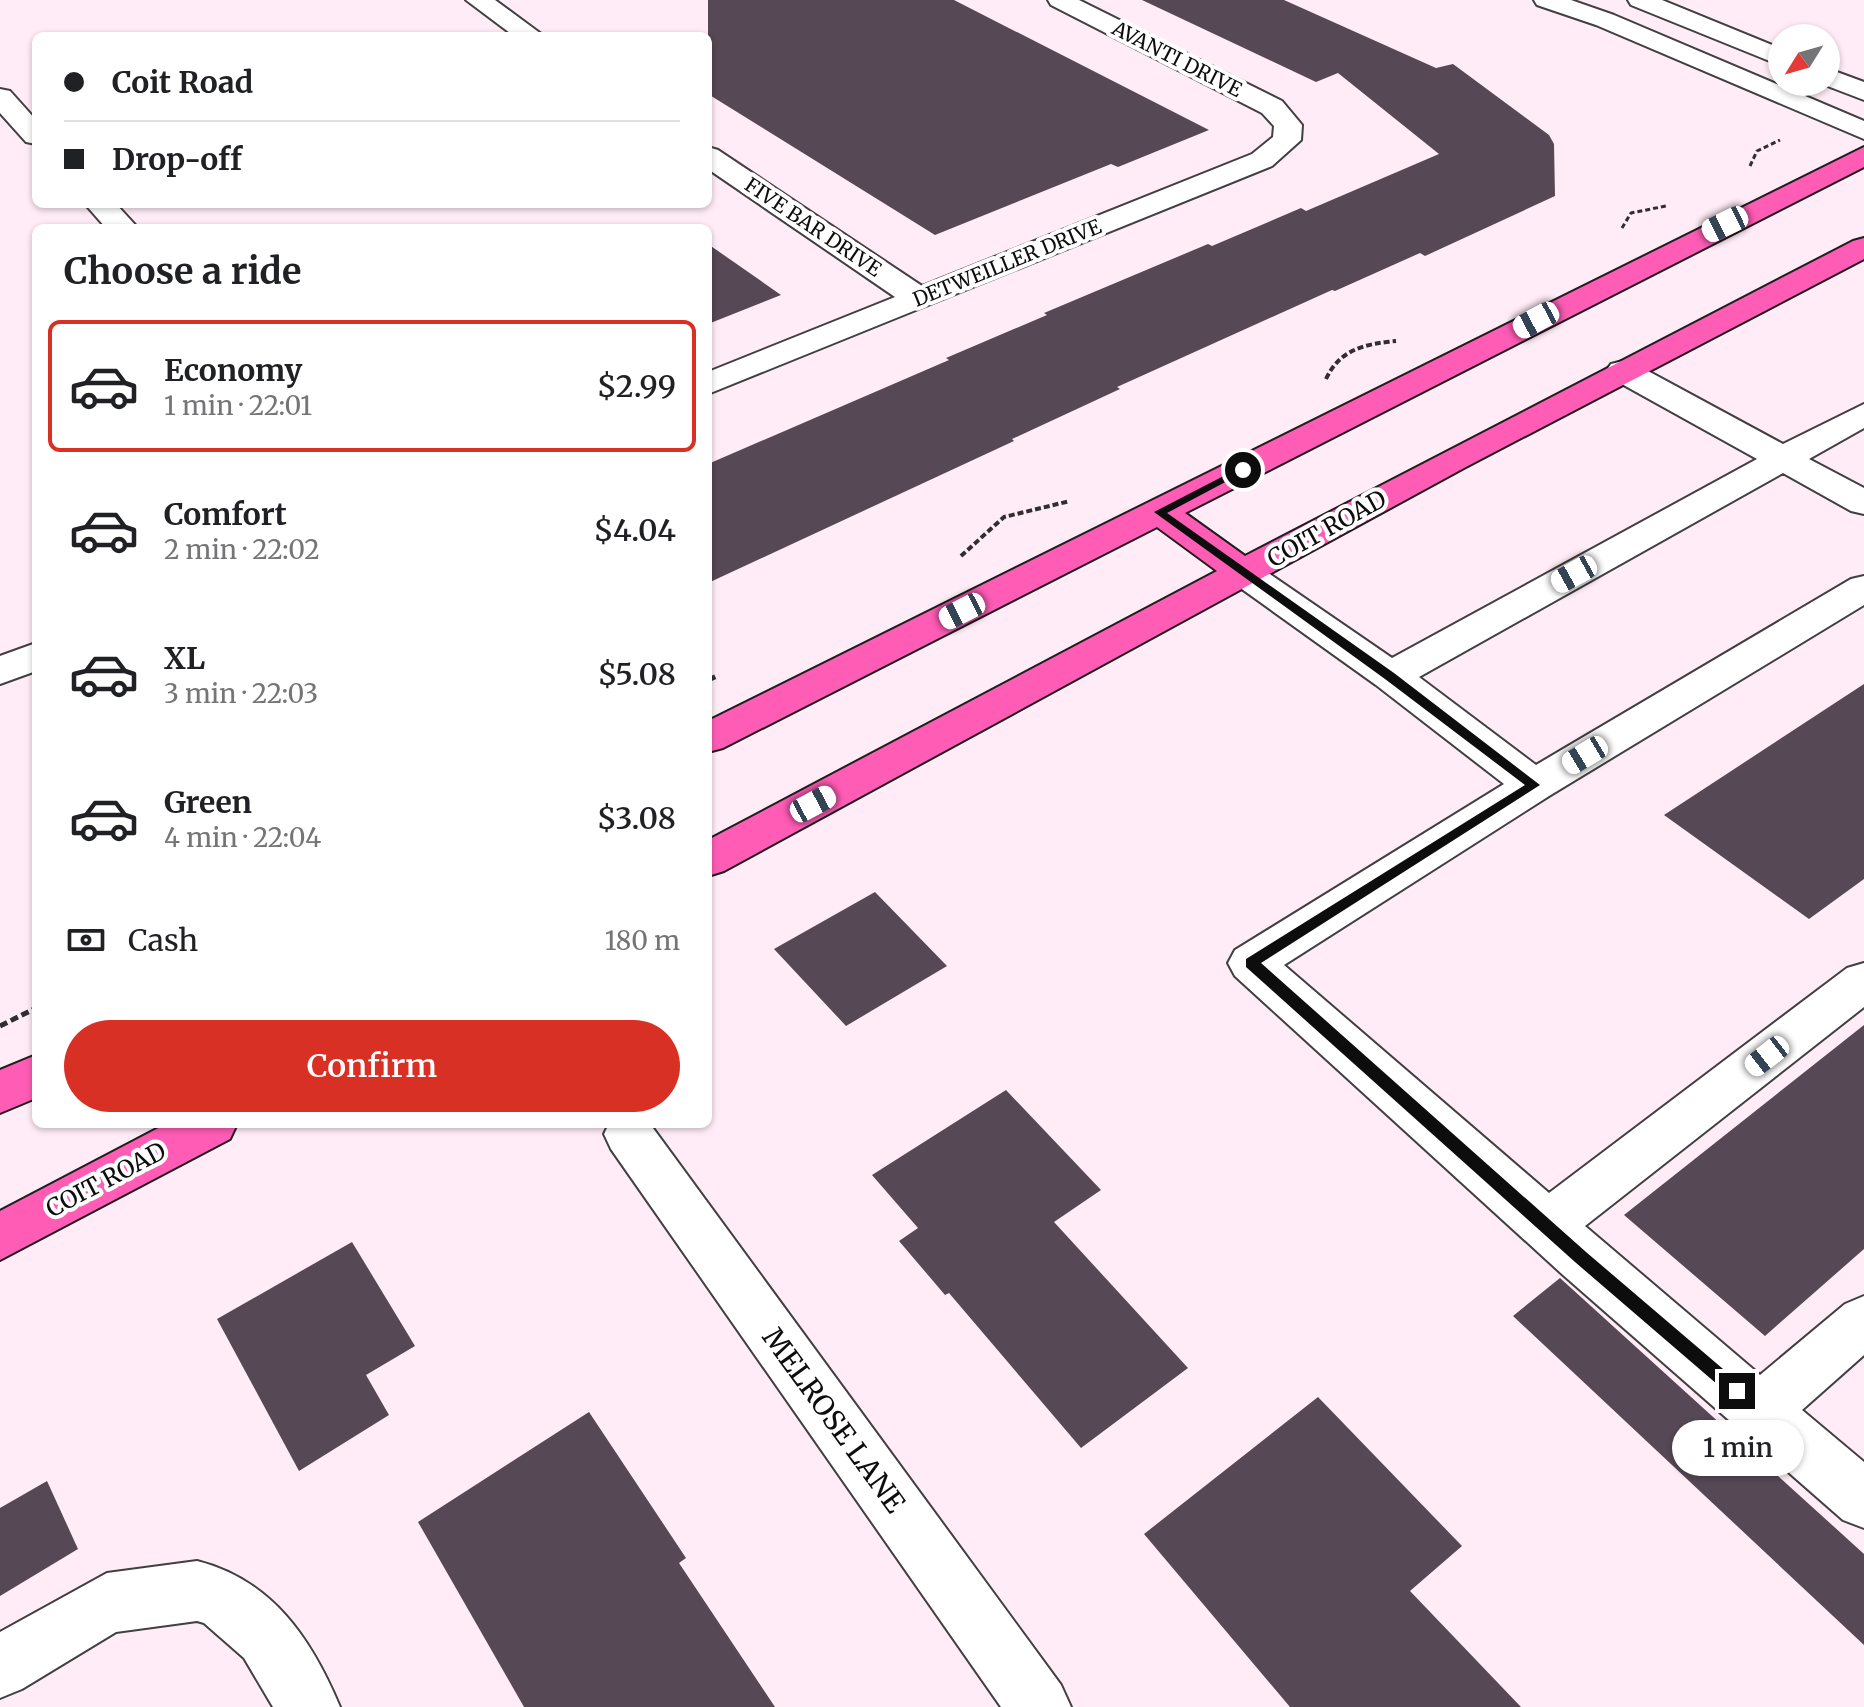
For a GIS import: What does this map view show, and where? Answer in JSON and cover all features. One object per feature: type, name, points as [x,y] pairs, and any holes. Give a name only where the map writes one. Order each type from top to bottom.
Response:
[{"type":"main road","points":[[712,736],[1160,512],[1600,286],[1864,156]]},
{"type":"main road","name":"COIT ROAD","points":[[712,858],[1623,371],[1864,247]]},
{"type":"main road","points":[[1160,512],[1245,574]]},
{"type":"main road","points":[[0,1093],[32,1077]]},
{"type":"main road","name":"COIT ROAD","points":[[0,1237],[204,1128]]},
{"type":"street","points":[[478,0],[525,32]]},
{"type":"street","name":"AVANTI DRIVE","points":[[1060,0],[1263,102],[1288,125]]},
{"type":"street","points":[[1546,0],[1646,37],[1864,131]]},
{"type":"street","points":[[1640,0],[1768,52]]},
{"type":"street","points":[[1840,82],[1864,92]]},
{"type":"street","points":[[0,97],[32,132]]},
{"type":"street","name":"DETWEILLER DRIVE","points":[[712,382],[1262,160],[1287,140],[1288,125]]},
{"type":"street","name":"FIVE BAR DRIVE","points":[[712,159],[919,299]]},
{"type":"street","points":[[104,208],[119,224]]},
{"type":"street","points":[[1623,371],[1864,503]]},
{"type":"street","points":[[1390,676],[1864,414]]},
{"type":"street","points":[[1245,574],[1390,676],[1534,785]]},
{"type":"street","points":[[1864,588],[1534,785],[1251,963],[1548,1224],[1581,1257],[1864,1500]]},
{"type":"street","points":[[0,671],[32,658]]},
{"type":"street","points":[[1548,1224],[1864,981]]},
{"type":"street","name":"MELROSE LANE","points":[[629,1134],[1039,1707]]},
{"type":"street","points":[[1760,1410],[1864,1321]]},
{"type":"street","points":[[0,1667],[107,1603],[197,1591],[220,1597],[266,1636],[308,1707]]},
{"type":"path","points":[[0,1026],[32,1010]]},
{"type":"building","points":[[708,0],[954,0],[1209,130],[1118,167],[1111,164],[935,235],[712,96],[712,32],[708,32]]},
{"type":"building","points":[[1142,0],[1284,0],[1436,68],[1453,64],[1549,135],[1554,144],[1555,196],[1425,256],[1420,253],[1332,290],[1117,387],[1120,389],[1012,439],[1014,441],[712,581],[712,462],[949,360],[946,358],[1047,315],[1044,313],[1208,244],[1212,246],[1301,208],[1306,211],[1439,154],[1338,73],[1316,82]]},
{"type":"building","points":[[712,247],[781,295],[712,322]]},
{"type":"building","points":[[1864,684],[1864,879],[1809,919],[1664,815]]},
{"type":"building","points":[[875,892],[947,966],[846,1026],[774,949]]},
{"type":"building","points":[[1864,1025],[1864,1249],[1765,1336],[1624,1215]]},
{"type":"building","points":[[1006,1090],[1101,1190],[1054,1222],[1188,1368],[1081,1448],[949,1293],[945,1295],[899,1241],[918,1228],[872,1175]]},
{"type":"building","points":[[352,1242],[415,1346],[366,1375],[389,1415],[299,1471],[217,1319]]},
{"type":"building","points":[[1560,1278],[1864,1554],[1864,1645],[1513,1316]]},
{"type":"building","points":[[1318,1397],[1462,1546],[1410,1591],[1521,1707],[1290,1707],[1144,1534]]},
{"type":"building","points":[[589,1412],[686,1558],[679,1563],[775,1707],[524,1707],[418,1522]]},
{"type":"building","points":[[47,1481],[78,1549],[0,1596],[0,1508]]},
{"type":"route","points":[[1243,470],[1160,512],[1390,676],[1534,785],[1251,963],[1548,1224],[1581,1257],[1737,1391]]}]
